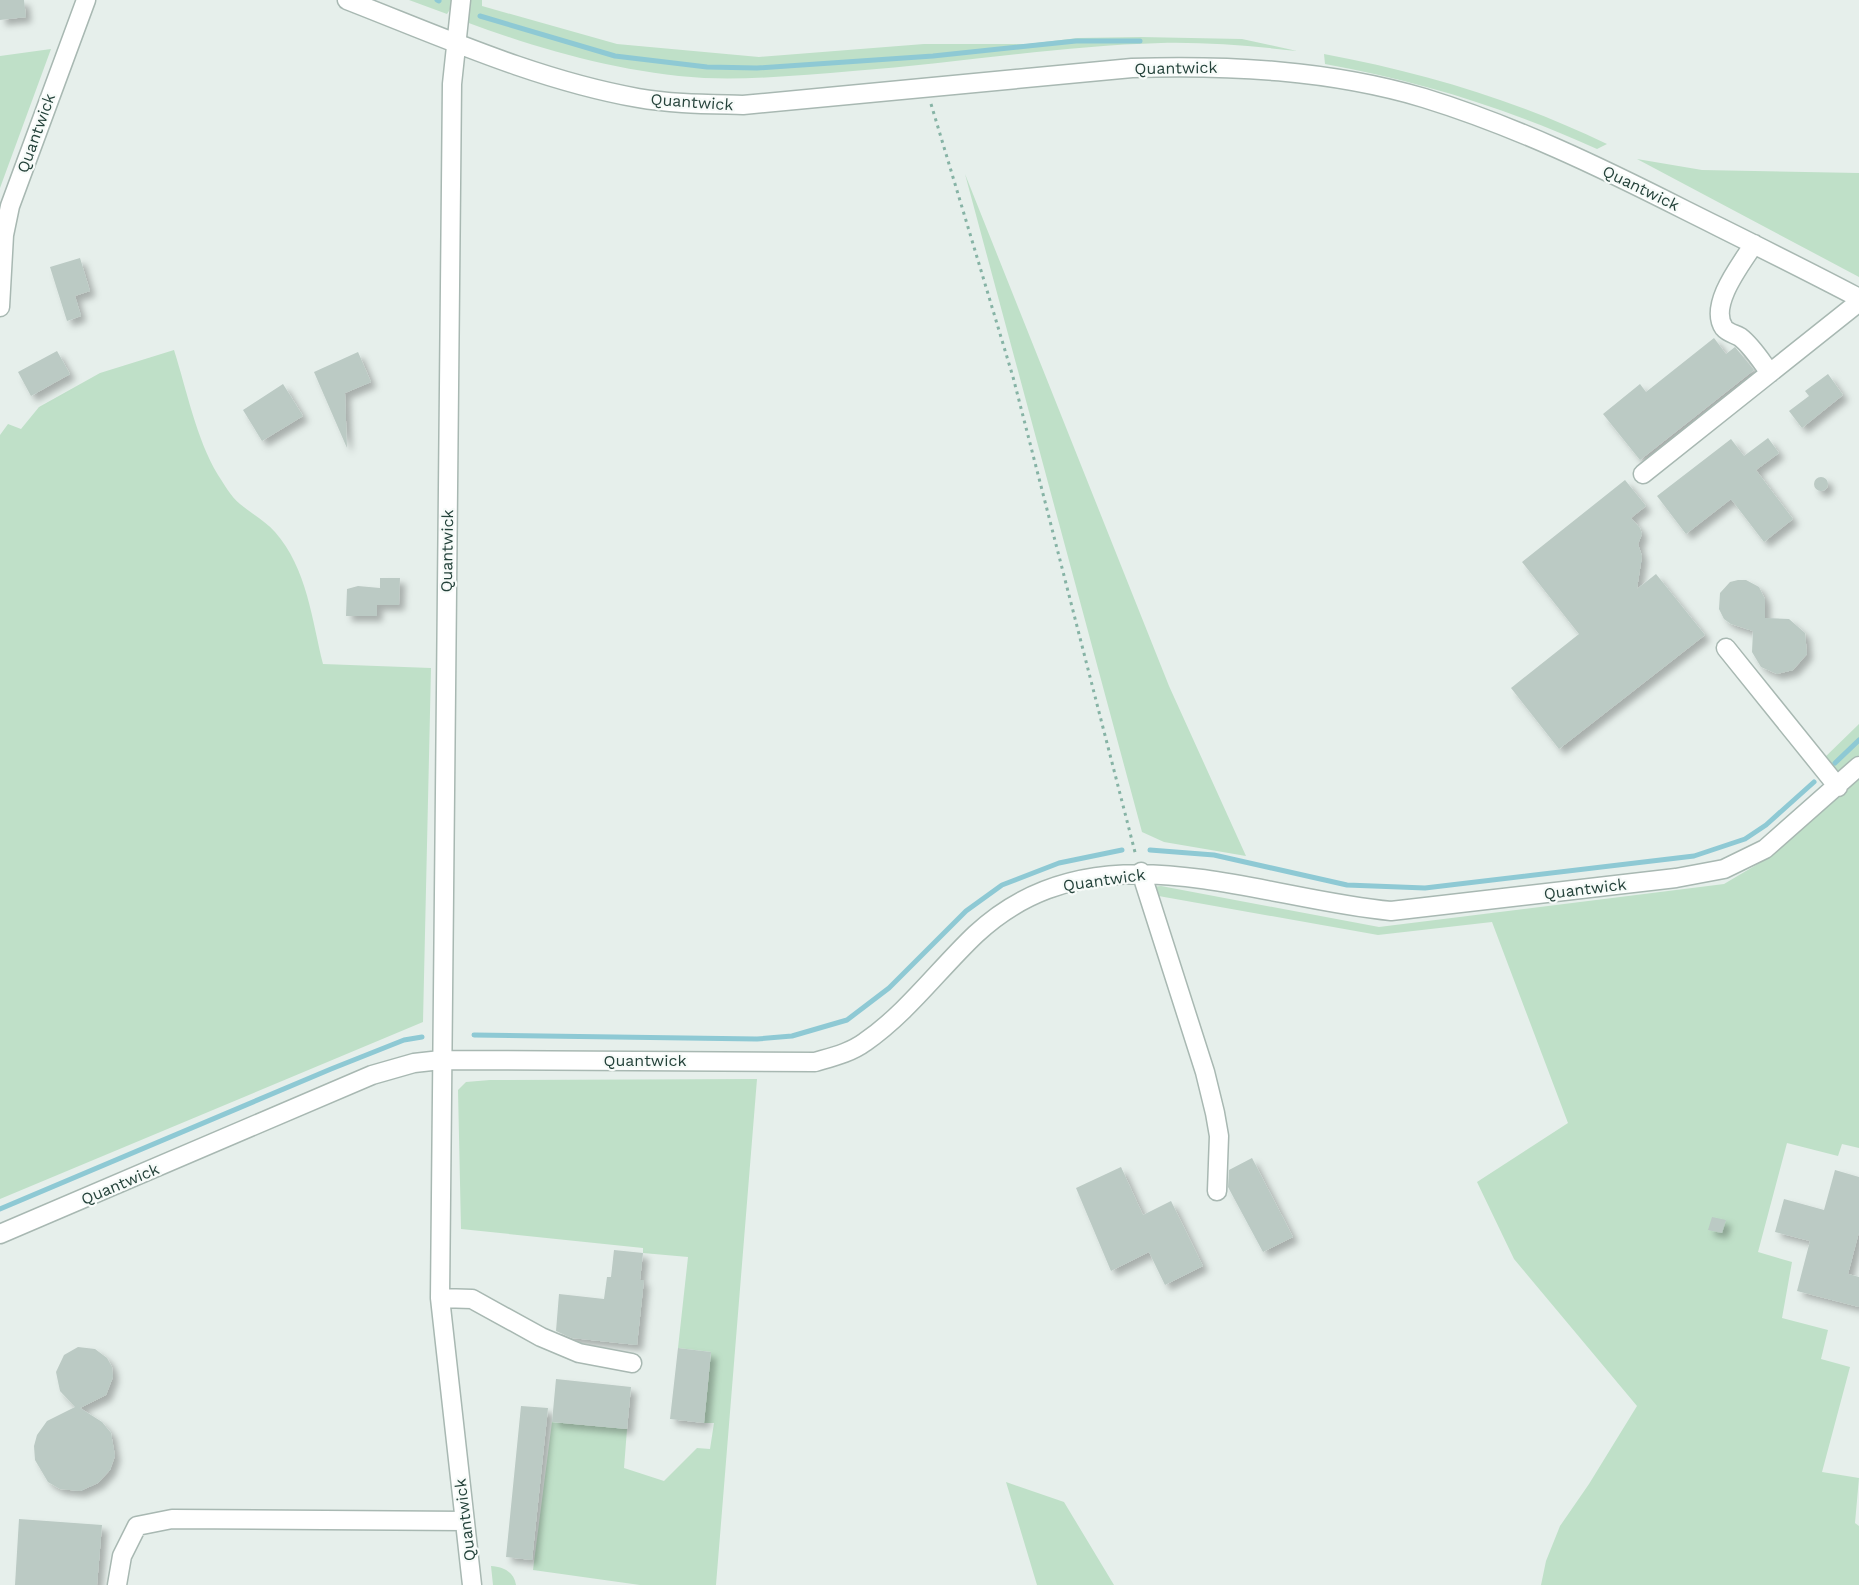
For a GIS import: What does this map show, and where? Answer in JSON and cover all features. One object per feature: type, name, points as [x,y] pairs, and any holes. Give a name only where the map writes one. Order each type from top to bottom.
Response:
[{"type":"street","name":"Quantwick","points":[[0,307],[4,235],[10,206],[86,0]]},
{"type":"street","name":"Quantwick","points":[[347,0],[529,70],[583,86],[639,98],[688,103],[743,105],[1132,68],[1192,66],[1334,78],[1422,98],[1521,131],[1754,244],[1859,300]]},
{"type":"street","name":"Quantwick","points":[[461,0],[452,84],[440,1298],[472,1585]]},
{"type":"street","points":[[1754,244],[1727,287],[1721,303],[1721,317],[1724,327],[1749,346],[1770,373]]},
{"type":"street","points":[[1643,474],[1859,300]]},
{"type":"street","points":[[1726,648],[1838,787]]},
{"type":"street","name":"Quantwick","points":[[0,1234],[372,1075],[414,1063],[441,1060],[815,1062],[841,1055],[865,1043],[889,1023],[947,962],[1001,912],[1056,887],[1093,878],[1140,872],[1208,879],[1360,908],[1391,911],[1676,878],[1724,869],[1765,849],[1838,787],[1859,766]]},
{"type":"street","points":[[1140,872],[1205,1072],[1215,1113],[1219,1137],[1217,1191]]},
{"type":"street","points":[[440,1298],[472,1299],[541,1337],[579,1353],[632,1363]]},
{"type":"street","points":[[117,1585],[122,1556],[137,1526],[172,1519],[465,1521]]},
{"type":"path","points":[[926,88],[1013,377],[1140,872]]},
{"type":"green space","points":[[409,0],[456,0],[447,14]]},
{"type":"green space","points":[[465,0],[482,0],[482,6],[617,44],[759,57],[924,44],[1027,44],[1078,38],[1140,37],[1242,39],[1297,51],[1195,43],[1161,43],[1045,51],[816,74],[760,78],[704,78],[643,71],[583,59],[524,42],[466,22]]},
{"type":"green space","points":[[51,49],[0,188],[0,56]]},
{"type":"green space","points":[[1324,54],[1434,79],[1504,101],[1607,144],[1597,149],[1531,121],[1464,98],[1395,79],[1325,64]]},
{"type":"green space","points":[[1637,159],[1702,170],[1859,173],[1859,277]]},
{"type":"green space","points":[[965,174],[1169,686],[1246,856],[1164,842],[1142,832]]},
{"type":"green space","points":[[174,350],[198,430],[210,461],[237,501],[275,532],[286,546],[294,562],[307,595],[323,664],[431,668],[423,1022],[0,1199],[0,435],[8,424],[21,429],[39,407],[100,373]]},
{"type":"green space","points":[[1859,724],[1859,755],[1842,771],[1837,772],[1821,761]]},
{"type":"green space","points":[[1859,779],[1859,1148],[1842,1144],[1838,1156],[1787,1143],[1758,1252],[1792,1262],[1782,1318],[1828,1330],[1821,1359],[1850,1367],[1822,1472],[1859,1478],[1855,1523],[1859,1526],[1859,1585],[1541,1585],[1546,1561],[1560,1526],[1637,1406],[1514,1259],[1477,1182],[1568,1123],[1492,922],[1378,935],[1153,895],[1152,887],[1161,886],[1379,927],[1724,884],[1773,855]]},
{"type":"green space","points":[[757,1079],[716,1585],[640,1585],[533,1570],[552,1422],[627,1429],[624,1468],[664,1481],[697,1448],[710,1449],[714,1423],[704,1423],[711,1352],[678,1348],[688,1257],[643,1253],[643,1248],[461,1229],[458,1090],[466,1082],[490,1080]]},
{"type":"green space","points":[[1006,1482],[1064,1502],[1114,1585],[1037,1585]]},
{"type":"green space","points":[[491,1566],[508,1571],[516,1585],[493,1585]]},
{"type":"building","points":[[0,0],[24,0],[26,17],[0,20]]},
{"type":"building","points":[[80,258],[90,291],[75,296],[81,316],[67,321],[50,267]]},
{"type":"building","points":[[1714,338],[1726,354],[1735,347],[1754,370],[1640,460],[1603,414],[1640,384],[1646,392]]},
{"type":"building","points":[[57,351],[70,374],[31,396],[18,372]]},
{"type":"building","points":[[358,352],[371,382],[345,393],[347,448],[314,372]]},
{"type":"building","points":[[1828,374],[1843,395],[1802,428],[1789,411],[1809,396],[1805,391]]},
{"type":"building","points":[[283,384],[303,416],[262,441],[243,410]]},
{"type":"building","points":[[1768,438],[1779,453],[1756,470],[1793,519],[1764,542],[1731,499],[1686,534],[1657,496],[1731,439],[1744,456]]},
{"type":"building","points":[[1818,477],[1824,477],[1828,484],[1824,491],[1818,491],[1814,487],[1814,481]]},
{"type":"building","points":[[1625,480],[1646,506],[1631,518],[1642,534],[1638,544],[1642,556],[1637,589],[1656,574],[1705,635],[1559,749],[1511,688],[1579,634],[1522,562]]},
{"type":"building","points":[[380,578],[400,578],[399,605],[377,605],[377,616],[346,616],[347,589],[358,586],[380,588]]},
{"type":"building","points":[[1746,580],[1759,587],[1765,599],[1765,618],[1789,619],[1805,633],[1807,654],[1793,670],[1777,674],[1761,667],[1752,652],[1753,631],[1731,624],[1724,619],[1719,609],[1720,593],[1730,582]]},
{"type":"building","points":[[1252,1158],[1293,1237],[1263,1252],[1228,1187],[1229,1170]]},
{"type":"building","points":[[1121,1167],[1143,1215],[1171,1201],[1203,1266],[1165,1285],[1149,1252],[1111,1271],[1076,1188]]},
{"type":"building","points":[[1835,1170],[1859,1177],[1859,1232],[1848,1274],[1859,1277],[1859,1307],[1797,1291],[1810,1241],[1775,1232],[1784,1199],[1824,1210]]},
{"type":"building","points":[[1712,1217],[1726,1220],[1722,1233],[1708,1230]]},
{"type":"building","points":[[614,1250],[643,1253],[640,1280],[644,1280],[637,1345],[572,1338],[556,1331],[559,1294],[604,1299],[607,1277],[611,1277]]},
{"type":"building","points":[[78,1347],[95,1349],[107,1358],[112,1367],[113,1377],[106,1395],[80,1408],[102,1422],[111,1433],[115,1456],[110,1470],[98,1483],[80,1491],[60,1489],[48,1482],[35,1460],[34,1446],[37,1435],[47,1421],[75,1407],[60,1391],[56,1372],[64,1355]]},
{"type":"building","points":[[678,1348],[711,1352],[704,1423],[670,1419]]},
{"type":"building","points":[[556,1379],[631,1387],[627,1429],[552,1422]]},
{"type":"building","points":[[521,1406],[548,1408],[532,1560],[506,1557]]},
{"type":"building","points":[[19,1519],[102,1525],[97,1585],[15,1585]]},
{"type":"waterway","points":[[480,16],[615,56],[707,67],[757,68],[933,56],[1076,41],[1140,41]]},
{"type":"waterway","points":[[1835,763],[1859,740]]},
{"type":"waterway","points":[[1150,850],[1214,855],[1347,885],[1425,888],[1694,856],[1745,839],[1766,825],[1814,782]]},
{"type":"waterway","points":[[474,1035],[757,1039],[792,1036],[847,1020],[889,988],[966,911],[1002,885],[1059,863],[1122,850]]},
{"type":"waterway","points":[[0,1209],[331,1069],[404,1040],[422,1037]]}]
